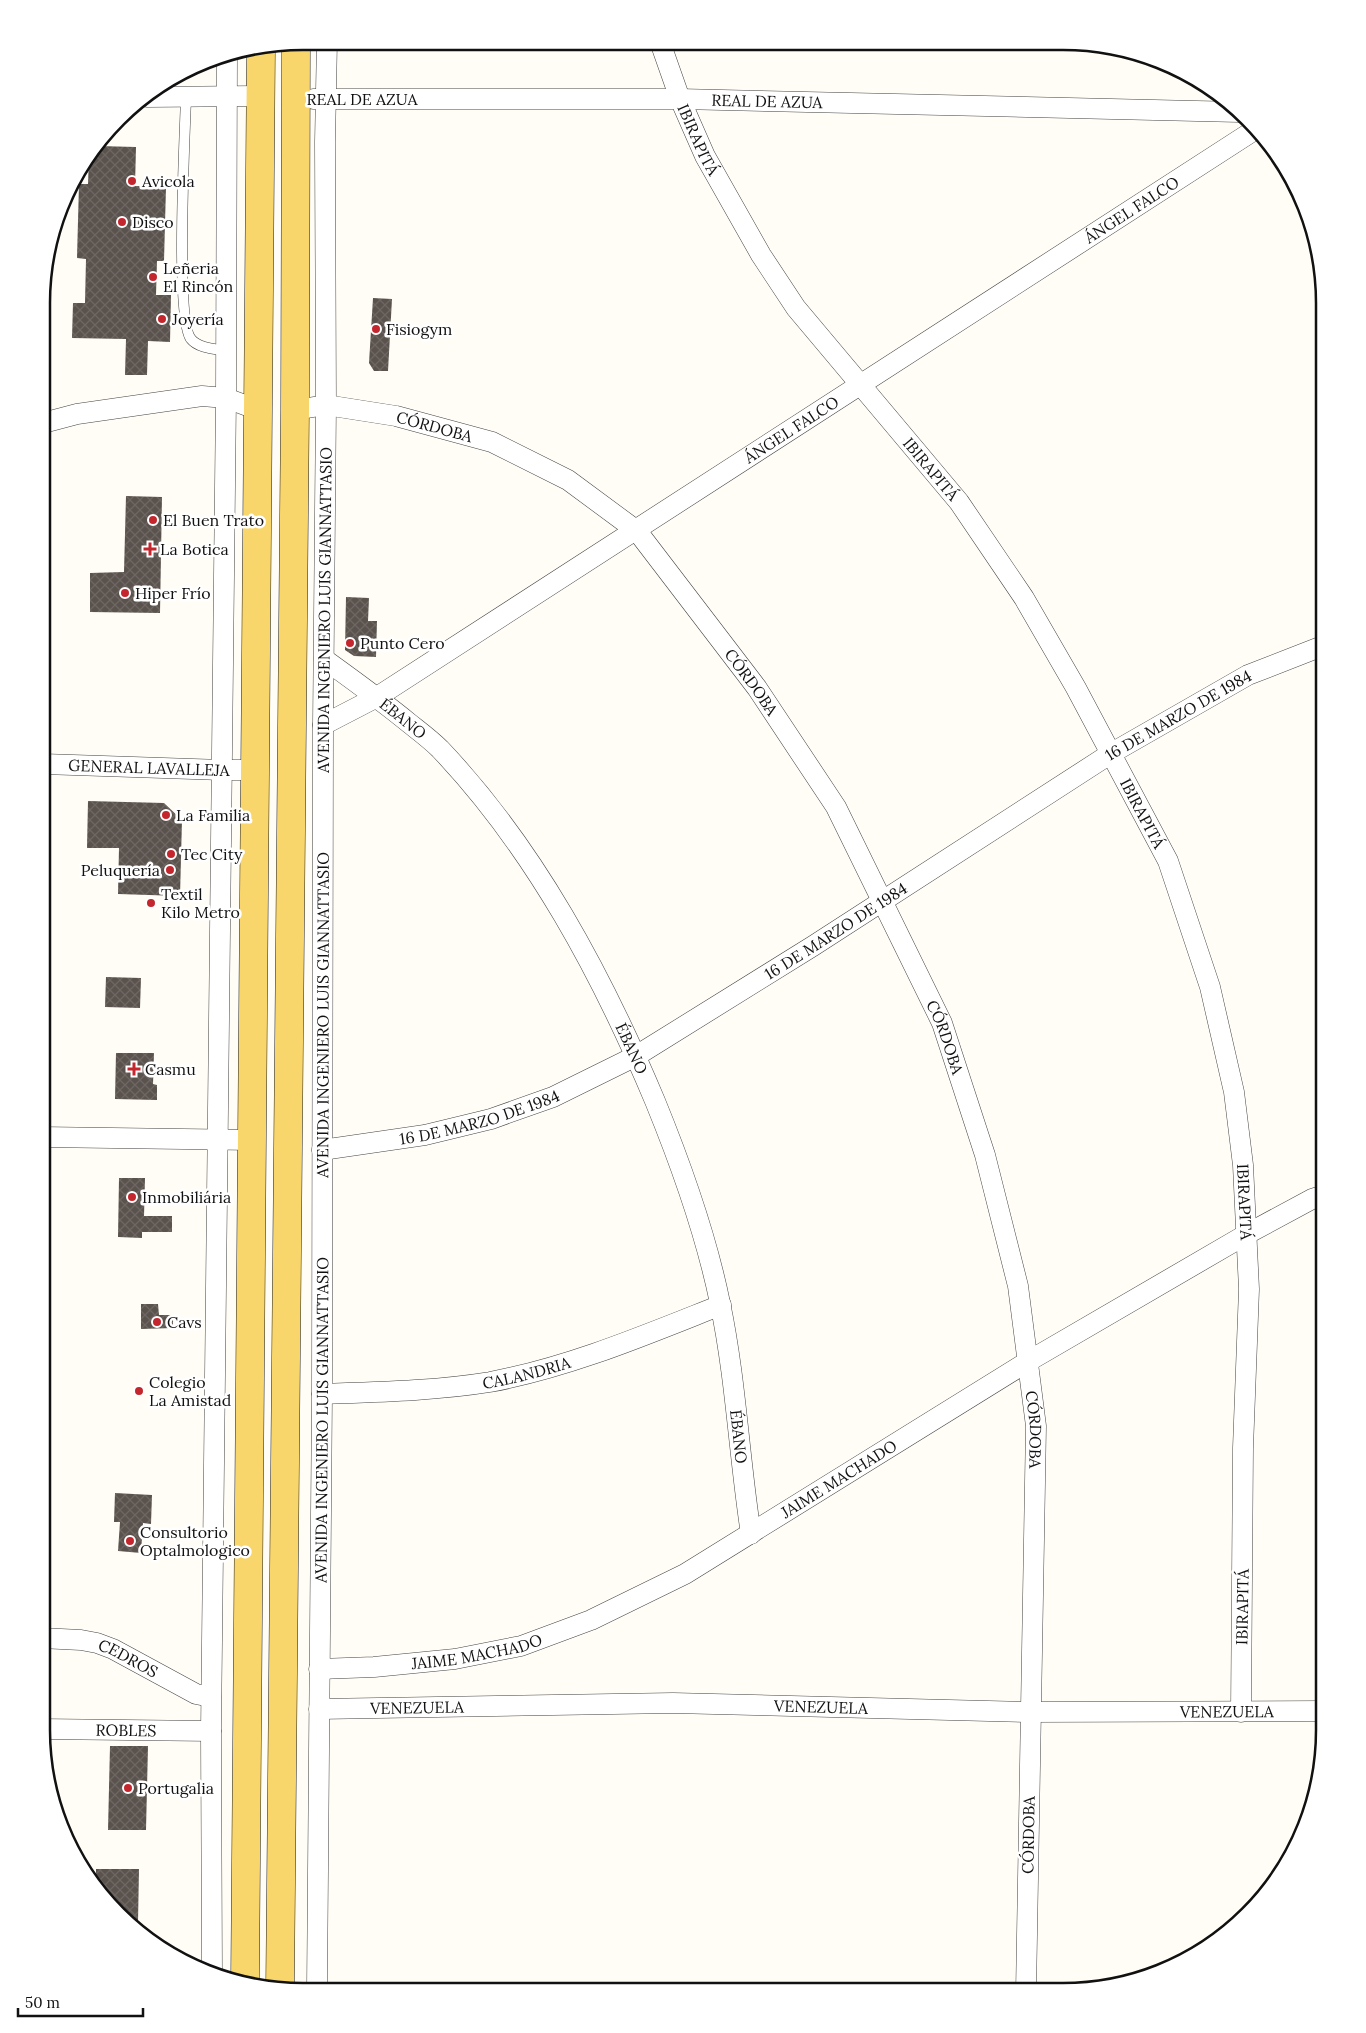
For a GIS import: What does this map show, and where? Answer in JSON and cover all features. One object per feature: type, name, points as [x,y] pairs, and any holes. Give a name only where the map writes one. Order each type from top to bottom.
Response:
[{"type":"main road","name":"AVENIDA INGENIERO LUIS GIANNATTASIO","points":[[280,1982],[295,410],[296,50]]},
{"type":"main road","points":[[245,1976],[261,54]]},
{"type":"street","name":"AVENIDA INGENIERO LUIS GIANNATTASIO","points":[[317,1983],[322,1394],[323,725],[326,405],[325,99],[327,50]]},
{"type":"street","name":"IBIRAPITÁ","points":[[663,50],[680,99],[705,156],[761,255],[796,308],[959,502],[1019,590],[1076,688],[1168,861],[1210,987],[1234,1092],[1244,1165],[1248,1234],[1248,1289],[1243,1448],[1241,1712]]},
{"type":"street","points":[[212,1966],[211,1697],[226,398],[226,62]]},
{"type":"street","points":[[157,97],[260,96]]},
{"type":"street","name":"REAL DE AZUA","points":[[296,99],[680,99],[1229,112]]},
{"type":"street","name":"ÁNGEL FALCO","points":[[323,725],[377,698],[1250,133]]},
{"type":"street","points":[[50,421],[77,414],[202,396],[226,398],[258,410]]},
{"type":"street","name":"CÓRDOBA","points":[[295,410],[326,405],[396,416],[492,442],[568,480],[637,531],[757,688],[836,806],[942,1024],[985,1155],[1018,1286],[1036,1426],[1026,1983]]},
{"type":"street","name":"16 DE MARZO DE 1984","points":[[322,1150],[425,1135],[491,1119],[553,1097],[636,1056],[1110,754],[1248,675],[1316,649]]},
{"type":"street","name":"ÉBANO","points":[[324,659],[377,698],[438,747],[478,792],[519,848],[582,946],[636,1056],[681,1166],[710,1260],[721,1305],[737,1405],[751,1534]]},
{"type":"street","name":"GENERAL LAVALLEJA","points":[[50,764],[256,770]]},
{"type":"street","points":[[50,1137],[253,1140]]},
{"type":"street","name":"JAIME MACHADO","points":[[319,1668],[374,1667],[455,1659],[522,1646],[600,1616],[685,1574],[1027,1362],[1248,1234],[1316,1197]]},
{"type":"street","name":"CALANDRIA","points":[[322,1394],[428,1390],[499,1380],[553,1367],[620,1345],[721,1305]]},
{"type":"street","name":"CEDROS","points":[[50,1638],[82,1640],[97,1643],[113,1649],[196,1694],[211,1697]]},
{"type":"street","name":"VENEZUELA","points":[[319,1709],[674,1703],[1030,1712],[1316,1711]]},
{"type":"street","name":"ROBLES","points":[[50,1729],[211,1731]]},
{"type":"lane","points":[[186,97],[182,279],[186,329],[190,339],[197,344],[226,351]]},
{"type":"building","points":[[104,146],[136,147],[135,186],[166,187],[164,261],[157,261],[156,295],[171,295],[170,342],[148,341],[147,375],[125,375],[126,339],[72,338],[73,303],[85,303],[86,259],[77,258],[79,186],[80,184],[88,184],[89,170]]},
{"type":"building","points":[[373,298],[392,299],[388,371],[374,371],[369,363]]},
{"type":"building","points":[[126,496],[162,497],[160,613],[90,612],[90,573],[124,572]]},
{"type":"building","points":[[346,597],[369,598],[368,621],[377,621],[376,657],[354,656],[345,650]]},
{"type":"building","points":[[88,801],[164,803],[182,820],[180,896],[118,894],[119,848],[87,848]]},
{"type":"building","points":[[106,977],[141,978],[140,1008],[105,1007]]},
{"type":"building","name":"Casmu","points":[[116,1053],[154,1053],[153,1084],[157,1085],[157,1100],[115,1099]]},
{"type":"building","name":"Inmobiliária","points":[[119,1178],[145,1178],[144,1216],[172,1216],[172,1232],[142,1232],[142,1238],[118,1237]]},
{"type":"building","name":"Cavs","points":[[141,1304],[158,1304],[159,1315],[173,1315],[173,1328],[141,1329]]},
{"type":"building","points":[[115,1493],[152,1495],[151,1524],[143,1523],[141,1553],[118,1551],[120,1522],[114,1522]]},
{"type":"building","name":"Portugalia","points":[[110,1746],[148,1746],[146,1830],[108,1830]]},
{"type":"building","points":[[96,1869],[139,1869],[138,1922],[113,1897],[96,1875]]},
{"type":"place","name":"Avicola","points":[[132,181]]},
{"type":"place","name":"Disco","points":[[122,222]]},
{"type":"place","name":"Leñeria El Rincón","points":[[153,277]]},
{"type":"place","name":"Joyería","points":[[162,319]]},
{"type":"place","name":"Fisiogym","points":[[376,329]]},
{"type":"place","name":"El Buen Trato","points":[[153,520]]},
{"type":"place","name":"La Botica","points":[[150,549]]},
{"type":"place","name":"Hiper Frío","points":[[125,593]]},
{"type":"place","name":"Punto Cero","points":[[350,643]]},
{"type":"place","name":"La Familia","points":[[166,815]]},
{"type":"place","name":"Tec City","points":[[171,854]]},
{"type":"place","name":"Peluquería","points":[[170,870]]},
{"type":"place","name":"Textil Kilo Metro","points":[[151,903]]},
{"type":"place","name":"Casmu","points":[[134,1069]]},
{"type":"place","name":"Inmobiliária","points":[[132,1197]]},
{"type":"place","name":"Cavs","points":[[157,1322]]},
{"type":"place","name":"Colegio La Amistad","points":[[139,1391]]},
{"type":"place","name":"Consultorio Optalmologico","points":[[130,1541]]},
{"type":"place","name":"Portugalia","points":[[128,1788]]}]
